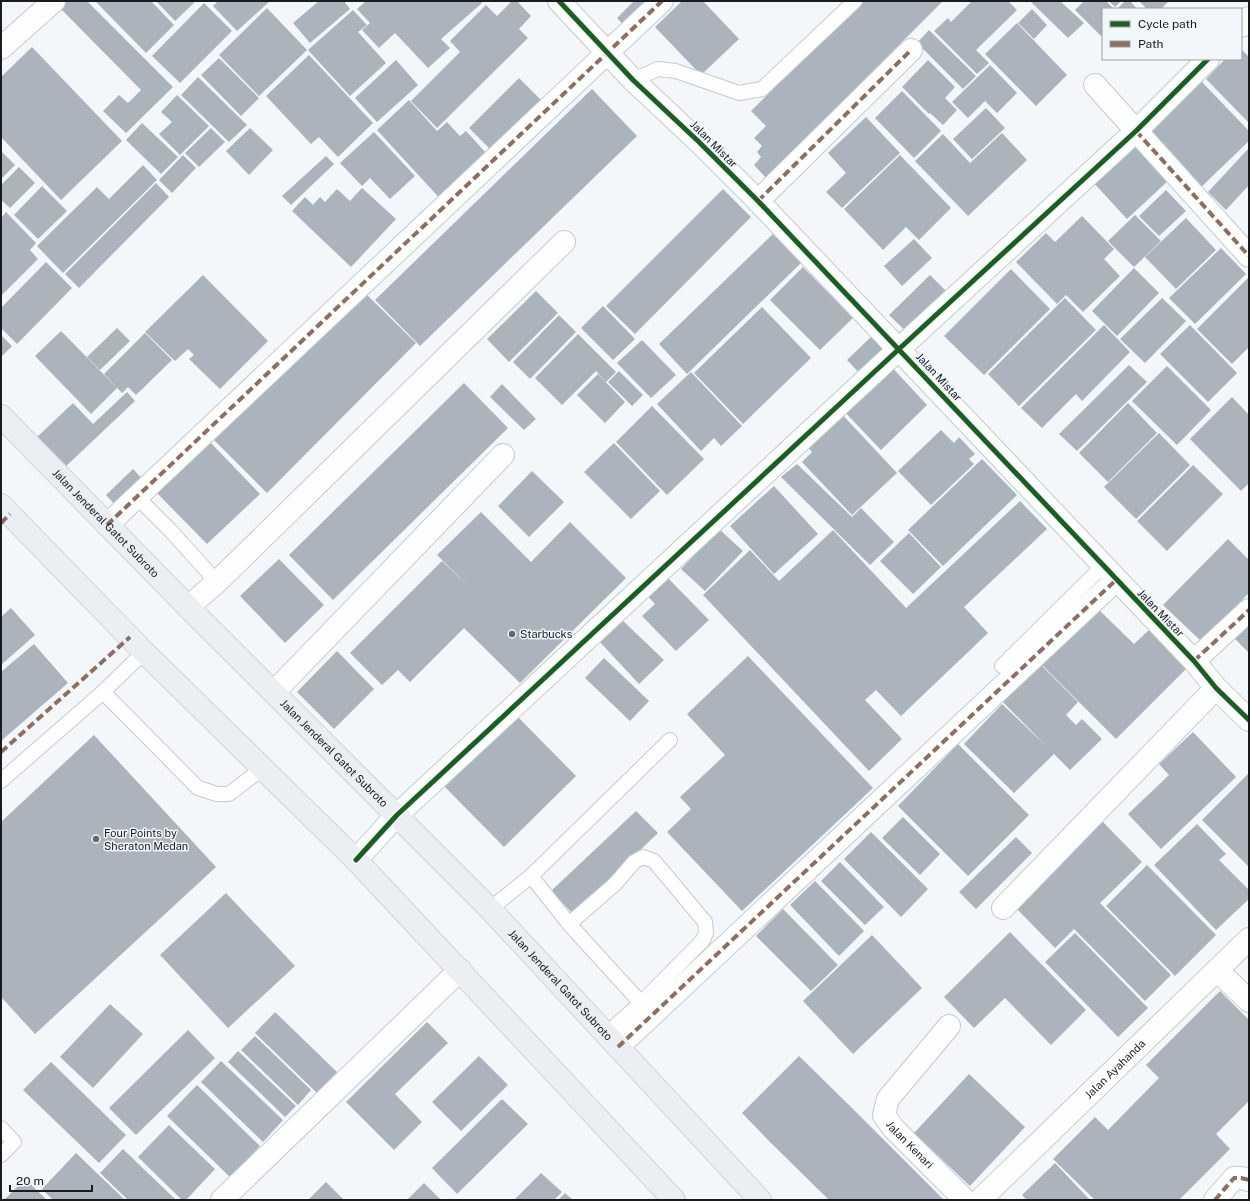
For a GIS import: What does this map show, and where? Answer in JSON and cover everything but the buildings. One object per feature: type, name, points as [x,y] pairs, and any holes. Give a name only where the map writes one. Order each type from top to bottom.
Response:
[{"type":"main road","name":"Jalan Jenderal Gatot Subroto","points":[[1,416],[188,607],[490,909],[760,1200]]},
{"type":"main road","points":[[1,505],[144,652],[356,860],[674,1200]]},
{"type":"street","points":[[1,48],[54,1]]},
{"type":"street","name":"Jalan Mistar","points":[[559,1],[634,80],[758,201],[1194,661],[1216,688],[1249,720]]},
{"type":"street","points":[[107,525],[662,1]]},
{"type":"street","points":[[758,201],[911,50]]},
{"type":"street","points":[[356,860],[397,815],[1136,131],[1207,60]]},
{"type":"street","points":[[1095,85],[1249,256]]},
{"type":"street","points":[[188,607],[217,582],[564,242]]},
{"type":"street","points":[[274,692],[504,455]]},
{"type":"street","points":[[612,1040],[1110,573]]},
{"type":"street","points":[[1194,661],[1249,610]]},
{"type":"street","points":[[1003,908],[1216,688]]},
{"type":"street","name":"Jalan Ayahanda","points":[[980,1200],[1249,939]]},
{"type":"street","points":[[222,1200],[460,970]]},
{"type":"street","points":[[1217,970],[1249,1001]]},
{"type":"street","name":"Jalan Kenari","points":[[949,1026],[888,1100],[884,1115],[893,1128],[965,1200]]},
{"type":"street","points":[[1215,1200],[1234,1178],[1249,1180]]},
{"type":"lane","points":[[634,80],[658,69],[676,71],[739,93],[762,89],[855,1]]},
{"type":"lane","points":[[146,506],[217,582]]},
{"type":"lane","points":[[1002,666],[1110,573]]},
{"type":"lane","points":[[1,781],[103,692],[144,652]]},
{"type":"lane","points":[[103,692],[198,788],[217,794],[229,794],[263,768]]},
{"type":"lane","points":[[490,909],[531,876],[670,740]]},
{"type":"lane","points":[[569,924],[615,884],[634,862],[643,857],[654,861],[705,922],[706,933],[703,940],[641,1003],[612,1040]]},
{"type":"lane","points":[[531,876],[569,924],[641,1003]]},
{"type":"lane","points":[[1,1128],[14,1142],[1,1155]]},
{"type":"marked path","points":[[107,525],[662,1]]},
{"type":"marked path","points":[[758,201],[911,50]]},
{"type":"marked path","points":[[1136,131],[1249,256]]},
{"type":"marked path","points":[[1,523],[10,514]]},
{"type":"marked path","points":[[618,1047],[1116,580]]},
{"type":"marked path","points":[[1194,661],[1249,610]]},
{"type":"marked path","points":[[1,752],[130,637]]},
{"type":"marked path","points":[[1215,1200],[1234,1178],[1249,1180]]},
{"type":"cycle path","points":[[559,1],[633,80],[699,142],[758,201],[1194,661],[1216,688],[1249,720]]},
{"type":"cycle path","points":[[356,860],[397,815],[1136,131],[1207,60]]},
{"type":"place","name":"Starbucks","points":[[512,634]]},
{"type":"place","name":"Four Points by Sheraton Medan","points":[[96,839]]}]
